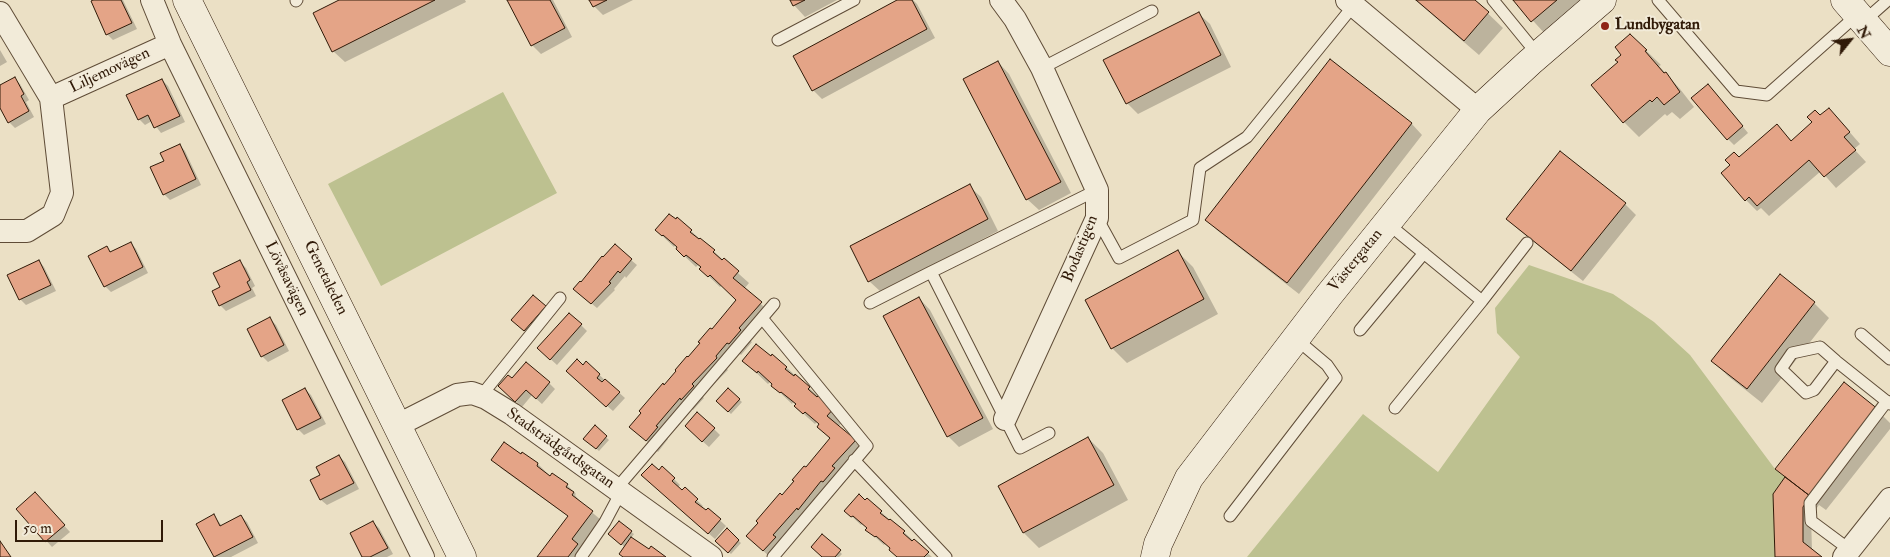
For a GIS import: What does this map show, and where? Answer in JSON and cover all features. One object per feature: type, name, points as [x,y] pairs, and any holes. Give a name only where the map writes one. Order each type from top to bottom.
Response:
[{"type":"street","name":"Lövåsavägen","points":[[152,0],[170,44],[423,557]]},
{"type":"street","name":"Genetaleden","points":[[188,0],[462,557]]},
{"type":"street","name":"Bodastigen","points":[[1001,0],[1015,19],[1042,68],[1097,190],[1097,218],[1005,419]]},
{"type":"street","name":"Västergatan","points":[[1155,557],[1158,544],[1188,478],[1295,338],[1387,223],[1478,110],[1602,0]]},
{"type":"street","points":[[1351,3],[1478,110]]},
{"type":"street","points":[[1855,12],[1890,52]]},
{"type":"street","name":"Liljemovägen","points":[[0,13],[51,98],[62,193],[53,215],[27,231],[0,231]]},
{"type":"street","name":"Liljemovägen","points":[[51,98],[170,44]]},
{"type":"street","name":"Stadsträdgårdsgatan","points":[[398,425],[457,395],[472,393],[486,398],[512,414],[711,557]]},
{"type":"street","points":[[1847,554],[1890,499]]},
{"type":"lane","points":[[778,40],[854,0]]},
{"type":"lane","points":[[1493,0],[1538,55]]},
{"type":"lane","points":[[1658,0],[1736,92],[1767,95],[1855,12],[1888,0]]},
{"type":"lane","points":[[1097,218],[1119,258],[1193,220],[1200,168],[1248,137],[1351,3]]},
{"type":"lane","points":[[1042,68],[1152,11]]},
{"type":"lane","points":[[870,303],[1097,190]]},
{"type":"lane","points":[[1387,223],[1482,301]]},
{"type":"lane","points":[[1395,408],[1527,243]]},
{"type":"lane","points":[[1360,330],[1424,253]]},
{"type":"lane","points":[[931,272],[1020,448],[1049,433]]},
{"type":"lane","points":[[481,396],[560,298]]},
{"type":"lane","points":[[581,557],[605,522],[619,490],[774,304]]},
{"type":"lane","points":[[762,318],[867,446],[774,557]]},
{"type":"lane","points":[[1861,334],[1888,352]]},
{"type":"lane","points":[[1230,516],[1336,378],[1327,365],[1295,338]]},
{"type":"lane","points":[[1836,362],[1814,390],[1806,393],[1781,369],[1792,353],[1820,347],[1836,362],[1889,402],[1810,503],[1811,521],[1847,554]]},
{"type":"lane","points":[[854,460],[946,557]]},
{"type":"green space","points":[[503,92],[557,193],[381,286],[328,184]]},
{"type":"green space","points":[[1529,265],[1613,294],[1654,322],[1690,355],[1775,469],[1785,477],[1773,495],[1775,557],[1247,557],[1363,414],[1438,472],[1520,357],[1497,333],[1495,308]]},
{"type":"building","points":[[121,0],[132,23],[106,35],[91,1]]},
{"type":"building","points":[[339,0],[435,0],[332,52],[313,13]]},
{"type":"building","points":[[507,0],[550,0],[565,28],[531,46]]},
{"type":"building","points":[[589,0],[607,0],[593,7]]},
{"type":"building","points":[[790,0],[805,0],[793,6]]},
{"type":"building","points":[[897,0],[912,0],[927,29],[812,91],[793,56]]},
{"type":"building","points":[[1416,0],[1475,0],[1489,12],[1464,41]]},
{"type":"building","points":[[1513,0],[1557,0],[1531,22]]},
{"type":"building","points":[[1199,12],[1221,55],[1126,104],[1103,60]]},
{"type":"building","points":[[1630,34],[1647,50],[1645,51],[1664,73],[1666,72],[1680,92],[1664,105],[1657,97],[1652,102],[1650,100],[1623,123],[1591,85],[1618,62],[1615,60],[1621,55],[1615,47]]},
{"type":"building","points":[[1330,59],[1412,123],[1287,283],[1205,220]]},
{"type":"building","points":[[998,61],[1061,182],[1026,200],[963,79]]},
{"type":"building","points":[[15,77],[24,94],[21,96],[29,111],[8,123],[0,108],[0,85]]},
{"type":"building","points":[[162,79],[180,116],[154,128],[148,115],[138,120],[126,95]]},
{"type":"building","points":[[1708,84],[1743,126],[1727,140],[1691,98]]},
{"type":"building","points":[[1829,108],[1850,132],[1844,137],[1856,150],[1824,177],[1809,160],[1757,206],[1749,197],[1745,201],[1721,173],[1730,165],[1725,160],[1734,152],[1739,157],[1777,124],[1791,141],[1812,122],[1807,117],[1815,110],[1820,115]]},
{"type":"building","points":[[180,144],[196,179],[163,195],[150,167],[164,161],[160,153]]},
{"type":"building","points":[[1560,151],[1626,203],[1571,271],[1506,219]]},
{"type":"building","points":[[970,184],[988,219],[868,282],[850,246]]},
{"type":"building","points":[[669,214],[676,219],[677,217],[692,230],[690,232],[715,250],[713,252],[722,260],[724,258],[739,271],[733,278],[762,302],[739,328],[741,330],[729,344],[727,343],[716,356],[717,358],[692,384],[694,386],[681,400],[680,398],[656,426],[658,427],[646,441],[629,427],[641,413],[639,411],[663,383],[664,385],[700,343],[698,342],[710,328],[712,329],[736,300],[710,275],[708,277],[699,269],[701,267],[686,255],[684,257],[676,249],[677,247],[655,230]]},
{"type":"building","points":[[131,242],[143,267],[104,287],[88,256],[107,246],[110,252]]},
{"type":"building","points":[[615,244],[632,259],[620,273],[618,271],[609,282],[611,283],[591,304],[573,289]]},
{"type":"building","points":[[1178,250],[1204,299],[1111,349],[1085,300]]},
{"type":"building","points":[[39,260],[51,285],[19,300],[7,275]]},
{"type":"building","points":[[240,260],[250,280],[247,282],[251,290],[219,306],[212,291],[220,287],[213,273]]},
{"type":"building","points":[[1780,274],[1815,302],[1747,389],[1711,361]]},
{"type":"building","points":[[533,295],[546,306],[524,331],[511,320]]},
{"type":"building","points":[[919,297],[983,418],[947,437],[883,316]]},
{"type":"building","points":[[569,313],[582,324],[550,360],[537,348]]},
{"type":"building","points":[[270,317],[284,345],[261,357],[247,329]]},
{"type":"building","points":[[756,344],[771,356],[772,354],[787,367],[785,369],[794,376],[795,374],[810,387],[808,389],[817,397],[819,395],[834,408],[827,416],[856,440],[832,466],[835,468],[823,482],[821,481],[798,510],[797,508],[773,535],[776,537],[763,551],[746,536],[780,493],[782,495],[794,481],[792,480],[804,466],[806,467],[830,438],[817,427],[819,424],[805,412],[803,414],[794,406],[796,404],[771,386],[772,384],[758,371],[757,373],[742,361]]},
{"type":"building","points":[[577,359],[583,365],[586,361],[600,374],[597,378],[602,382],[605,379],[620,392],[606,407],[566,371]]},
{"type":"building","points":[[526,362],[550,382],[536,399],[526,390],[515,402],[498,386],[508,375],[512,378]]},
{"type":"building","points":[[1844,382],[1879,410],[1810,496],[1775,469]]},
{"type":"building","points":[[305,388],[321,418],[297,430],[282,400]]},
{"type":"building","points":[[728,388],[740,399],[728,412],[716,401]]},
{"type":"building","points":[[697,412],[715,428],[702,442],[685,426]]},
{"type":"building","points":[[595,425],[607,436],[596,449],[583,439]]},
{"type":"building","points":[[1088,437],[1114,485],[1023,533],[998,486]]},
{"type":"building","points":[[504,442],[538,463],[537,466],[550,476],[552,473],[568,484],[566,487],[574,492],[572,495],[593,511],[572,539],[578,544],[568,557],[537,557],[568,516],[491,460]]},
{"type":"building","points":[[339,455],[354,483],[320,500],[310,480],[320,475],[316,467]]},
{"type":"building","points":[[652,464],[659,470],[662,466],[675,478],[672,481],[682,490],[685,487],[698,499],[695,502],[706,510],[708,508],[721,519],[708,534],[641,475]]},
{"type":"building","points":[[1785,477],[1810,496],[1803,507],[1803,542],[1822,557],[1775,557],[1773,494]]},
{"type":"building","points":[[35,492],[65,525],[45,542],[16,509]]},
{"type":"building","points":[[859,494],[865,500],[867,498],[882,511],[880,513],[905,531],[903,533],[912,541],[914,539],[929,552],[924,557],[897,557],[876,536],[865,530],[867,528],[844,511]]},
{"type":"building","points":[[214,514],[220,526],[241,515],[253,537],[214,557],[196,524]]},
{"type":"building","points":[[373,521],[388,548],[370,557],[362,557],[350,533]]},
{"type":"building","points":[[619,521],[632,531],[621,545],[608,534]]},
{"type":"building","points":[[727,528],[739,540],[728,553],[715,541]]},
{"type":"building","points":[[822,534],[841,550],[835,557],[822,557],[811,547]]},
{"type":"building","points":[[631,537],[649,549],[651,546],[666,557],[623,557],[619,554]]},
{"type":"building","points":[[0,541],[11,557],[0,557]]},
{"type":"place","name":"Lundbygatan","points":[[1605,26]]}]
